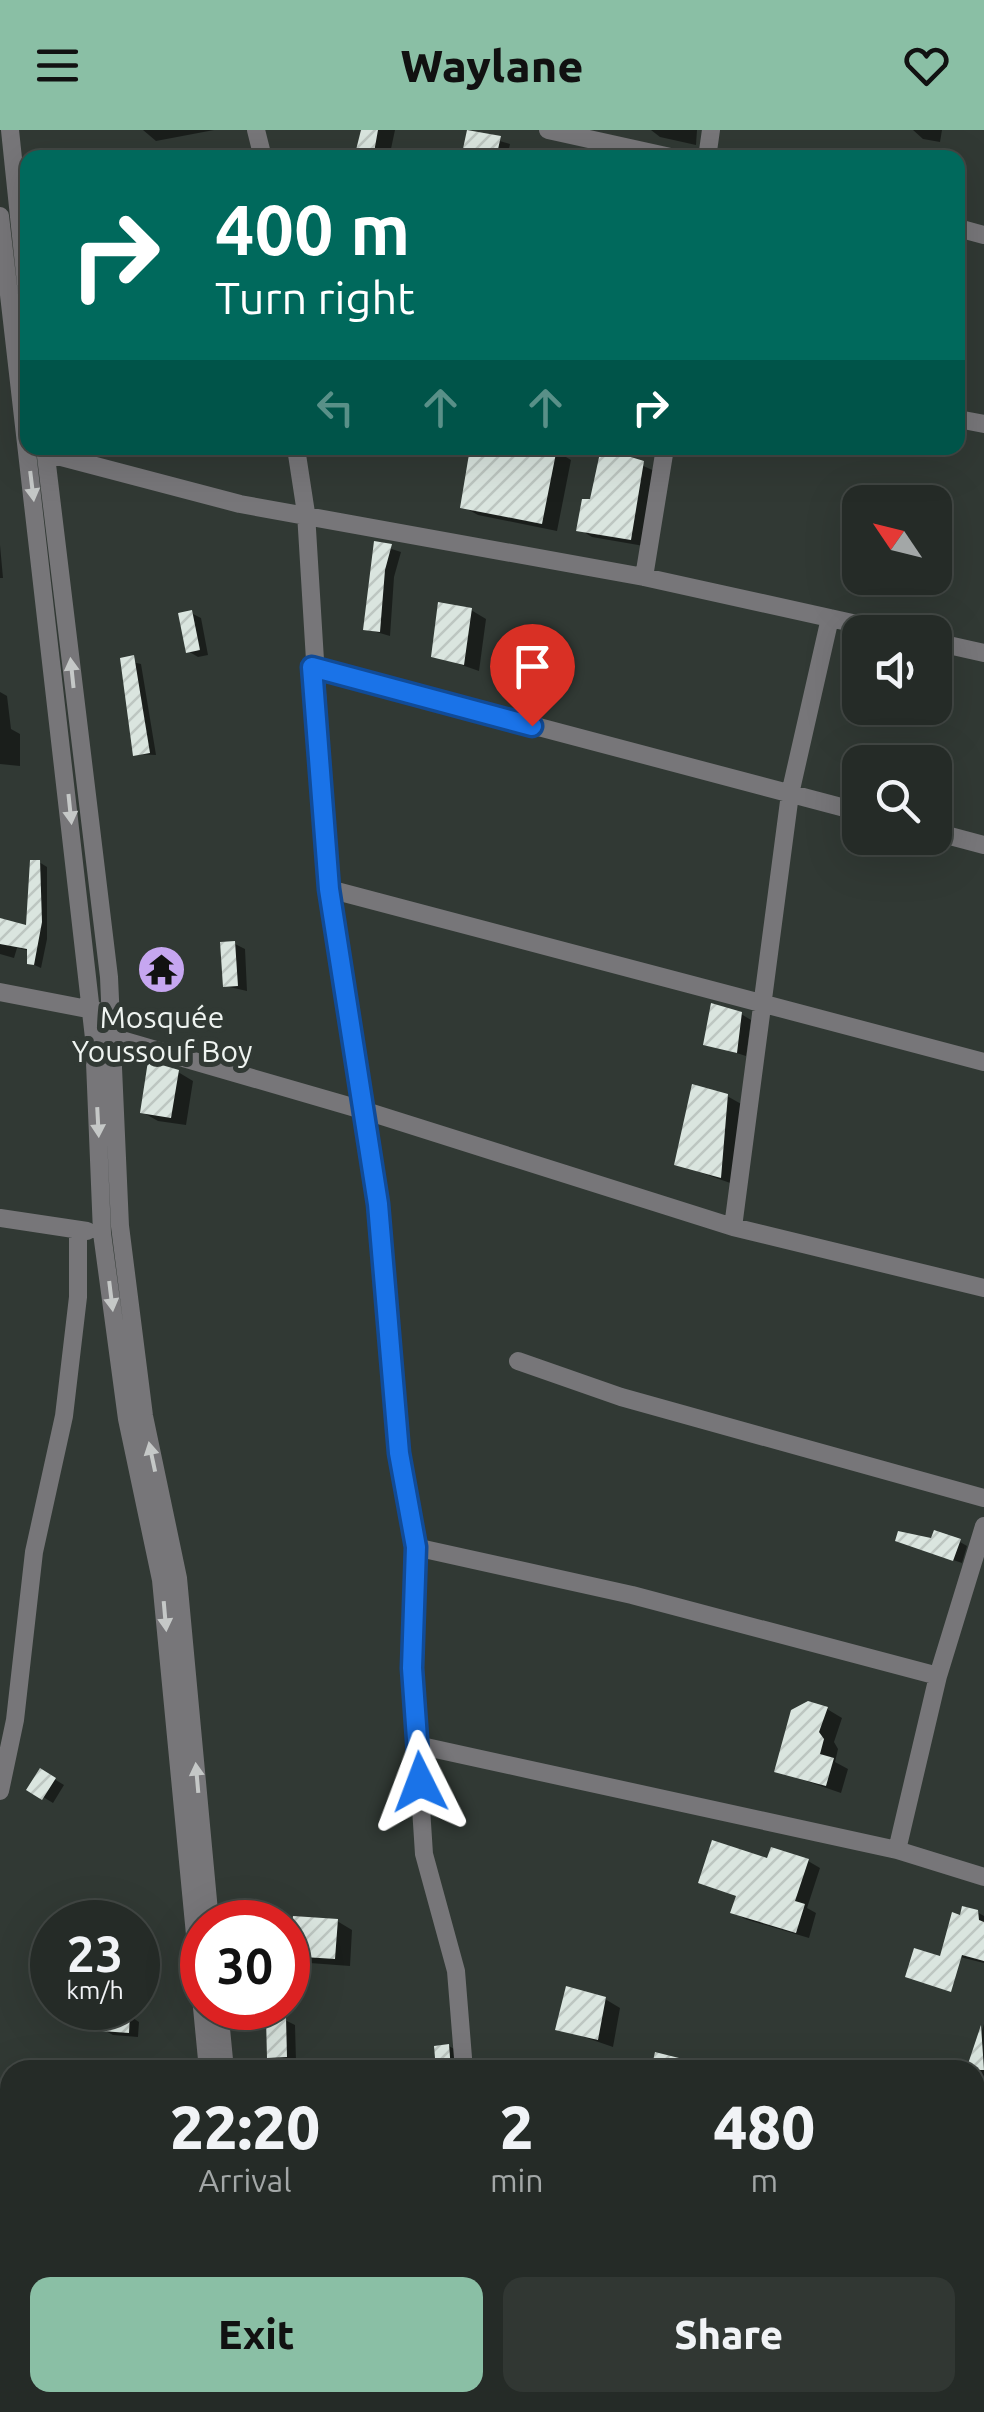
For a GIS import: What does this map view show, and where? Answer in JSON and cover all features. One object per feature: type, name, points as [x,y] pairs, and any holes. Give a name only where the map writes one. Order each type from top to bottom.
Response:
[{"type":"street","points":[[10,130],[20,226]]},
{"type":"street","points":[[548,130],[639,150]]},
{"type":"street","points":[[0,216],[9,375],[20,452]]},
{"type":"street","points":[[20,455],[100,1012],[111,1037],[120,1226],[144,1416],[178,1578],[208,1900]]},
{"type":"street","points":[[45,455],[100,1012],[102,1232],[127,1419],[162,1580],[207,2060]]},
{"type":"street","points":[[63,455],[240,504],[644,576],[842,621]]},
{"type":"street","points":[[297,455],[306,513],[312,667],[329,889],[366,1111],[399,1453],[416,1547],[412,1668],[424,1854],[456,1970],[463,2060]]},
{"type":"street","points":[[644,576],[664,455]]},
{"type":"street","points":[[734,1227],[790,794],[830,618]]},
{"type":"street","points":[[952,646],[984,653]]},
{"type":"street","points":[[312,667],[842,807]]},
{"type":"street","points":[[952,837],[984,845]]},
{"type":"street","points":[[329,889],[984,1062]]},
{"type":"street","points":[[0,992],[100,1012]]},
{"type":"street","points":[[111,1037],[366,1111],[734,1227],[984,1288]]},
{"type":"street","points":[[0,1218],[102,1232]]},
{"type":"street","points":[[0,1791],[15,1720],[34,1552],[64,1416],[78,1297],[78,1230]]},
{"type":"street","points":[[518,1362],[621,1397],[984,1498]]},
{"type":"street","points":[[898,1850],[938,1676],[984,1526]]},
{"type":"street","points":[[416,1547],[632,1595],[938,1676]]},
{"type":"street","points":[[418,1745],[898,1850],[984,1877]]},
{"type":"street","points":[[220,2030],[224,2060]]},
{"type":"building","points":[[361,130],[378,130],[374,150],[356,150]]},
{"type":"building","points":[[467,130],[501,136],[498,150],[463,150]]},
{"type":"building","points":[[469,455],[556,455],[542,524],[460,508]]},
{"type":"building","points":[[599,455],[624,455],[644,461],[631,540],[576,531],[582,499],[590,499]]},
{"type":"building","points":[[374,541],[392,544],[385,570],[380,632],[363,630]]},
{"type":"building","points":[[438,602],[472,608],[464,665],[431,657]]},
{"type":"building","points":[[192,610],[200,650],[186,653],[178,613]]},
{"type":"building","points":[[134,655],[150,753],[133,756],[120,658]]},
{"type":"building","points":[[30,860],[40,860],[42,922],[34,965],[27,964],[27,949],[0,944],[0,918],[26,925]]},
{"type":"building","points":[[235,941],[238,986],[223,987],[220,942]]},
{"type":"building","points":[[711,1003],[742,1012],[737,1053],[703,1045]]},
{"type":"building","points":[[148,1061],[179,1070],[171,1118],[140,1113]]},
{"type":"building","points":[[692,1084],[728,1094],[721,1178],[674,1165]]},
{"type":"building","points":[[934,1530],[961,1539],[953,1561],[895,1541],[898,1531],[931,1538]]},
{"type":"building","points":[[808,1701],[828,1707],[819,1732],[824,1739],[820,1754],[834,1758],[826,1786],[774,1772],[791,1710]]},
{"type":"building","points":[[40,1768],[56,1778],[42,1800],[26,1790]]},
{"type":"building","points":[[712,1840],[767,1858],[771,1847],[809,1859],[795,1901],[805,1904],[796,1933],[730,1913],[736,1896],[698,1883]]},
{"type":"building","points":[[962,1906],[978,1910],[979,1920],[984,1922],[984,1961],[962,1955],[951,1992],[905,1977],[914,1948],[940,1956],[952,1912],[960,1915]]},
{"type":"building","points":[[310,1917],[338,1919],[335,1959],[310,1957]]},
{"type":"building","points":[[566,1986],[606,1997],[598,2040],[555,2030]]},
{"type":"building","points":[[981,2025],[983,2060],[969,2060]]},
{"type":"building","points":[[266,2030],[286,2030],[287,2057],[267,2058]]},
{"type":"building","points":[[449,2044],[450,2060],[435,2060],[434,2046]]},
{"type":"building","points":[[655,2052],[687,2060],[653,2060]]},
{"type":"place","name":"Mosquée Youssouf Boy","points":[[162,969]]},
{"type":"route","points":[[420,1782],[412,1668],[416,1547],[399,1453],[378,1204],[366,1111],[329,889],[312,667],[532,726]]}]
